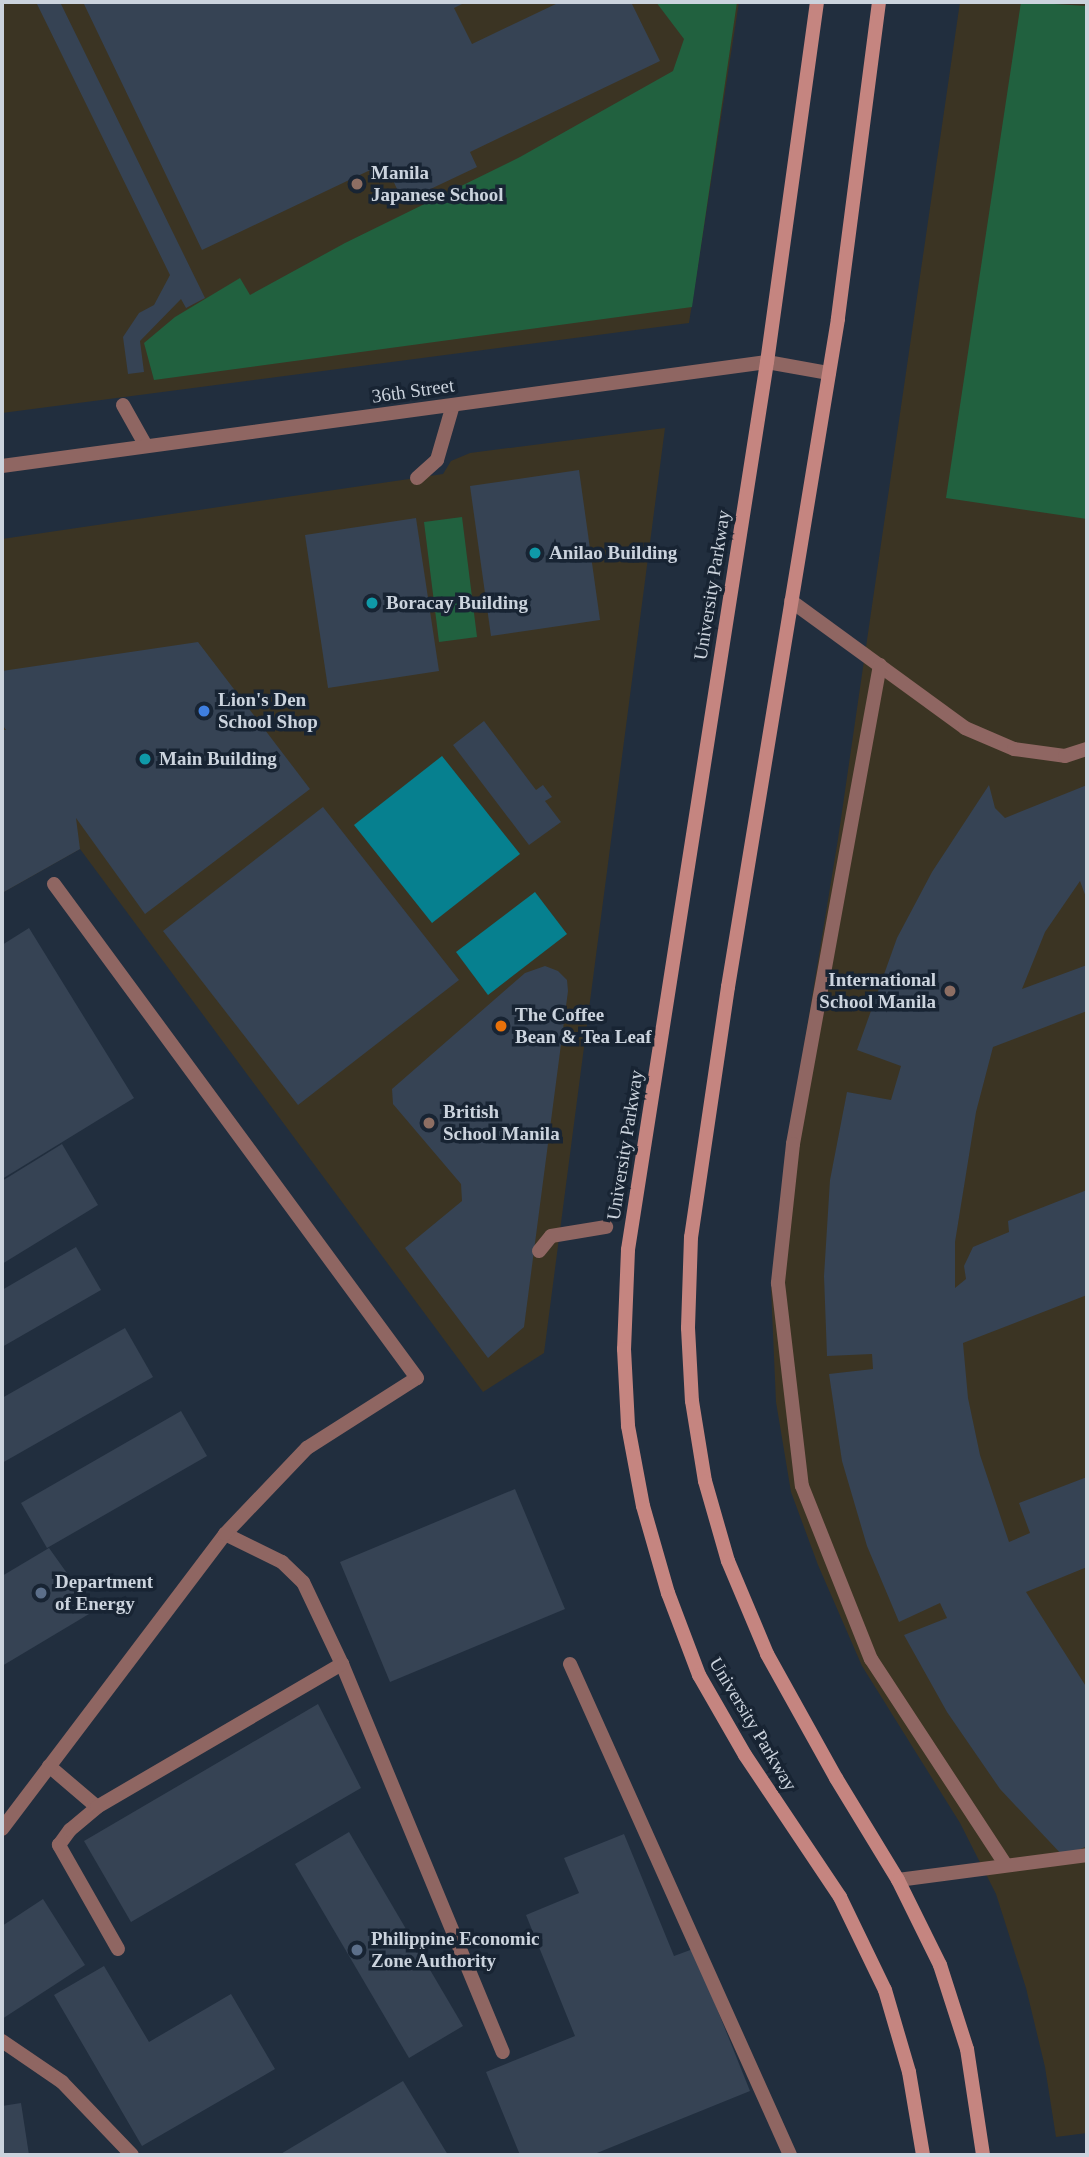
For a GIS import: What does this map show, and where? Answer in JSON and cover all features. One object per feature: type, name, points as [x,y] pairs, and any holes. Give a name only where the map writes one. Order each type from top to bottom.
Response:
[{"type":"main road","name":"University Parkway","points":[[817,2],[766,362],[628,1250],[624,1349],[628,1426],[643,1506],[668,1593],[699,1675],[745,1755],[839,1897],[885,1990],[909,2072],[923,2155]]},
{"type":"main road","points":[[879,2],[829,373],[728,987],[691,1237],[688,1328],[692,1401],[705,1481],[728,1561],[767,1654],[836,1778],[898,1880],[940,1965],[967,2049],[983,2155]]},
{"type":"street","name":"36th Street","points":[[2,466],[766,362],[829,373]]},
{"type":"street","points":[[124,405],[146,446]]},
{"type":"street","points":[[417,478],[438,460],[453,405]]},
{"type":"street","points":[[791,601],[965,728],[1014,749],[1065,756],[1087,749]]},
{"type":"street","points":[[880,665],[793,1144],[778,1283],[802,1486],[871,1659],[1006,1865]]},
{"type":"street","points":[[2,1829],[225,1534],[307,1448],[417,1378],[54,884]]},
{"type":"street","points":[[539,1251],[551,1236],[607,1227]]},
{"type":"street","points":[[225,1534],[282,1562],[303,1582],[342,1664],[503,2052]]},
{"type":"street","points":[[118,1949],[59,1845],[97,1807],[342,1664]]},
{"type":"street","points":[[570,1664],[790,2155]]},
{"type":"street","points":[[49,1766],[97,1807]]},
{"type":"street","points":[[898,1880],[1087,1855]]},
{"type":"street","points":[[2,2041],[62,2082],[132,2155]]},
{"type":"shaded area","name":"Manila Japanese School","points":[[2,2],[739,2],[689,323],[2,413]]},
{"type":"shaded area","name":"International School Manila","points":[[960,2],[1087,2],[1087,2133],[1056,2137],[1045,2067],[1026,1988],[996,1894],[960,1823],[862,1666],[818,1565],[791,1492],[776,1402],[771,1289],[788,1144],[838,839]]},
{"type":"shaded area","name":"British School Manila","points":[[665,428],[544,1353],[483,1392],[80,849],[2,893],[2,539],[443,474],[451,461],[470,453]]},
{"type":"green space","points":[[656,2],[737,2],[692,307],[154,380],[144,343],[175,317],[240,278],[250,295],[345,243],[520,157],[673,71],[684,39]]},
{"type":"green space","points":[[1021,2],[1087,6],[1087,519],[946,498]]},
{"type":"green space","points":[[462,517],[477,637],[439,642],[424,522]]},
{"type":"water","points":[[442,756],[520,854],[432,923],[354,825]]},
{"type":"water","points":[[535,892],[567,934],[488,995],[456,952]]},
{"type":"building","points":[[36,2],[60,2],[205,298],[186,308],[181,299],[140,341],[144,372],[128,374],[123,337],[139,313],[154,305],[170,275]]},
{"type":"building","points":[[83,2],[466,2],[454,8],[472,44],[560,2],[631,2],[660,61],[470,152],[477,167],[403,202],[385,163],[202,250]]},
{"type":"building","name":"Anilao Building","points":[[579,470],[600,620],[491,636],[470,486]]},
{"type":"building","name":"Boracay Building","points":[[416,518],[439,671],[328,688],[305,535]]},
{"type":"building","name":"Main Building","points":[[198,642],[310,789],[145,914],[76,818],[80,849],[2,893],[2,730],[6,730],[2,724],[2,671]]},
{"type":"building","points":[[484,721],[536,790],[543,785],[552,797],[545,801],[561,822],[529,845],[453,745]]},
{"type":"building","points":[[989,785],[995,808],[1005,818],[1087,785],[1087,900],[1080,881],[1045,932],[1022,989],[1087,965],[1087,1011],[993,1047],[976,1112],[955,1242],[955,1288],[966,1279],[964,1266],[973,1247],[1009,1232],[1008,1221],[1087,1190],[1087,1295],[963,1343],[968,1398],[980,1455],[1009,1542],[1030,1533],[1019,1503],[1087,1477],[1087,1567],[1026,1592],[1087,1688],[1087,1846],[1064,1857],[1000,1789],[947,1712],[904,1635],[947,1618],[940,1603],[899,1622],[867,1546],[842,1461],[829,1374],[873,1369],[872,1354],[827,1356],[824,1276],[830,1180],[847,1092],[891,1100],[901,1066],[857,1050],[897,938],[932,872]]},
{"type":"building","points":[[323,807],[459,980],[298,1105],[163,931]]},
{"type":"building","points":[[29,928],[134,1098],[2,1179],[2,945]]},
{"type":"building","points":[[545,966],[558,971],[567,980],[568,991],[524,1327],[488,1358],[405,1248],[462,1201],[461,1184],[393,1104],[392,1089],[525,973]]},
{"type":"building","points":[[62,1144],[98,1205],[2,1264],[2,1181]]},
{"type":"building","points":[[76,1247],[101,1290],[2,1347],[2,1290]]},
{"type":"building","points":[[125,1328],[153,1377],[2,1463],[2,1398]]},
{"type":"building","points":[[181,1411],[207,1456],[47,1548],[21,1503]]},
{"type":"building","points":[[515,1489],[565,1609],[390,1682],[340,1562]]},
{"type":"building","name":"Department of Energy","points":[[49,1548],[94,1611],[2,1666],[2,1576]]},
{"type":"building","points":[[318,1704],[361,1788],[131,1922],[84,1841]]},
{"type":"building","points":[[349,1832],[463,2026],[409,2058],[295,1864]]},
{"type":"building","points":[[624,1834],[674,1956],[693,1949],[750,2091],[592,2155],[520,2155],[486,2072],[575,2036],[526,1915],[579,1893],[564,1858]]},
{"type":"building","points":[[43,1899],[85,1965],[2,2019],[2,1926]]},
{"type":"building","points":[[104,1966],[149,2042],[231,1994],[275,2069],[142,2146],[54,1995]]},
{"type":"building","points":[[403,2081],[448,2155],[279,2155]]},
{"type":"building","points":[[21,2103],[29,2155],[2,2155],[2,2106]]},
{"type":"place","name":"Manila Japanese School","points":[[357,184]]},
{"type":"place","name":"Anilao Building","points":[[535,553]]},
{"type":"place","name":"Boracay Building","points":[[372,603]]},
{"type":"place","name":"Lion's Den School Shop","points":[[204,711]]},
{"type":"place","name":"Main Building","points":[[145,759]]},
{"type":"place","name":"International School Manila","points":[[950,991]]},
{"type":"place","name":"The Coffee Bean & Tea Leaf","points":[[501,1026]]},
{"type":"place","name":"British School Manila","points":[[429,1123]]},
{"type":"place","name":"Department of Energy","points":[[41,1593]]},
{"type":"place","name":"Philippine Economic Zone Authority","points":[[357,1950]]}]
